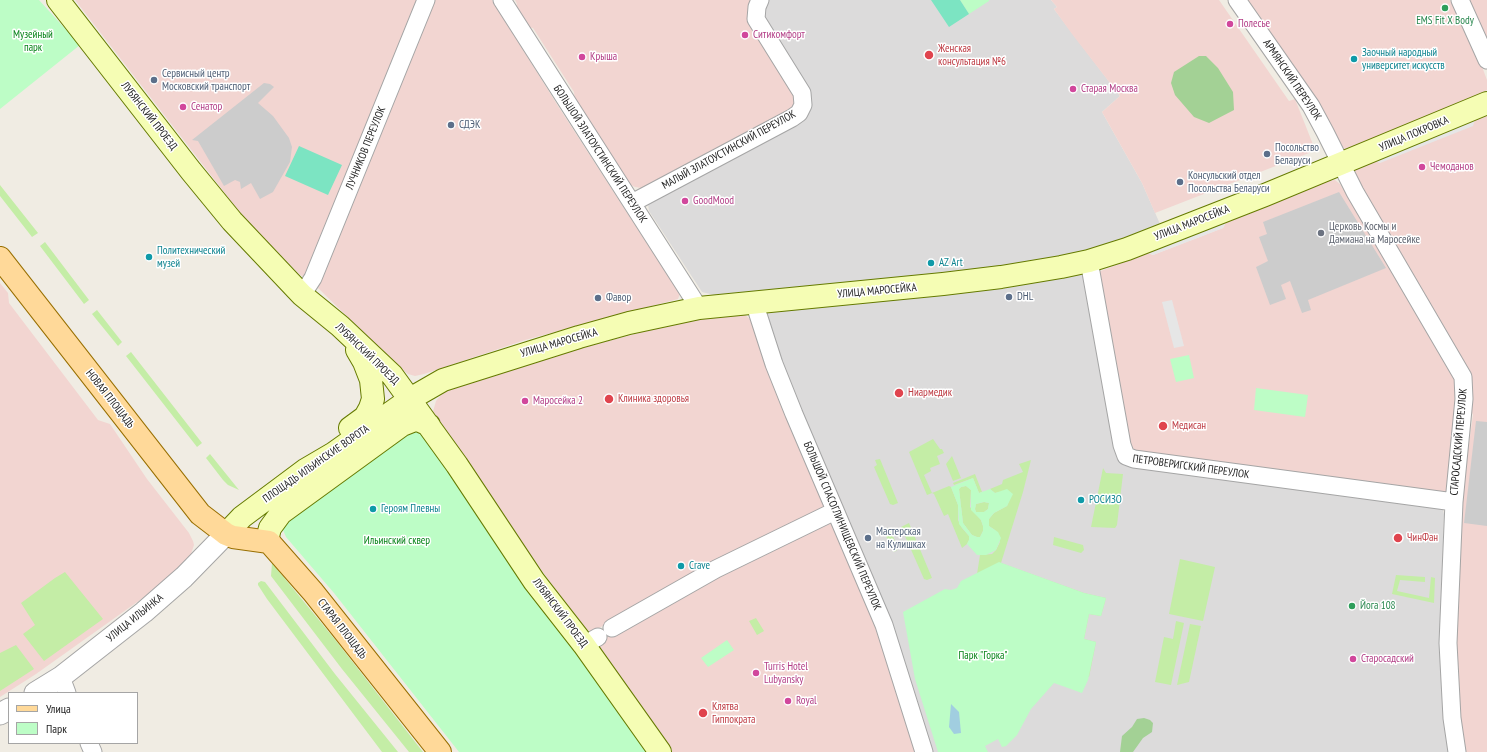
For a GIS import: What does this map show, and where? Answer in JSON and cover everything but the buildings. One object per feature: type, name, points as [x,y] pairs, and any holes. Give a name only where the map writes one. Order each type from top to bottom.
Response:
[{"type":"main road","name":"ЛУБЯНСКИЙ ПРОЕЗД","points":[[58,0],[221,208],[302,296],[340,326],[392,375],[485,505],[534,581],[598,637],[660,752]]},
{"type":"main road","name":"УЛИЦА ПОКРОВКА","points":[[1340,164],[1487,103]]},
{"type":"main road","name":"УЛИЦА МАРОСЕЙКА","points":[[410,399],[443,380],[519,355],[622,325],[699,308],[928,286],[1000,277],[1090,261],[1159,236],[1340,164]]},
{"type":"main road","name":"НОВАЯ ПЛОЩАДЬ","points":[[0,258],[200,514],[226,534]]},
{"type":"main road","points":[[305,470],[330,442],[365,418],[372,404],[373,390],[369,373],[359,352],[340,326]]},
{"type":"main road","name":"ПЛОЩАДЬ ИЛЬИНСКИЕ ВОРОТА","points":[[226,534],[242,517],[305,470],[334,452],[410,399]]},
{"type":"main road","points":[[226,534],[240,538],[269,542],[268,536],[270,528],[281,513],[402,425],[418,420],[429,425]]},
{"type":"main road","name":"СТАРАЯ ПЛОЩАДЬ","points":[[269,542],[313,592],[440,752]]},
{"type":"street","name":"ЛУЧНИКОВ ПЕРЕУЛОК","points":[[302,296],[313,278],[426,0]]},
{"type":"street","name":"БОЛЬШОЙ ЗЛАТОУСТИНСКИЙ ПЕРЕУЛОК","points":[[502,0],[557,89],[699,308]]},
{"type":"street","name":"МАЛЫЙ ЗЛАТОУСТИНСКИЙ ПЕРЕУЛОК","points":[[632,203],[799,113],[803,105],[802,94],[756,19],[757,7],[760,0]]},
{"type":"street","name":"АРМЯНСКИЙ ПЕРЕУЛОК","points":[[1237,0],[1311,106],[1340,164]]},
{"type":"street","points":[[1460,0],[1487,60]]},
{"type":"street","name":"СТАРОСАДСКИЙ ПЕРЕУЛОК","points":[[1340,164],[1382,241],[1463,377],[1464,414],[1454,502],[1448,652],[1452,718],[1457,752]]},
{"type":"street","name":"ПЕТРОВЕРИГСКИЙ ПЕРЕУЛОК","points":[[1090,261],[1122,445],[1126,456],[1129,458],[1454,502]]},
{"type":"street","name":"БОЛЬШОЙ СПАСОГЛИНИЩЕВСКИЙ ПЕРЕУЛОК","points":[[754,302],[774,364],[884,626],[924,752]]},
{"type":"street","points":[[598,637],[716,569],[835,511]]},
{"type":"street","name":"УЛИЦА ИЛЬИНКА","points":[[39,692],[64,685],[174,586],[226,534]]},
{"type":"shaded area","points":[[75,0],[419,0],[306,276],[299,274],[241,214]]},
{"type":"shaded area","points":[[432,0],[492,0],[558,106],[666,273],[670,274],[680,294],[678,299],[525,340],[415,376],[408,374],[400,368],[318,288],[317,286]]},
{"type":"shaded area","points":[[515,0],[752,0],[793,91],[795,105],[645,186],[641,188],[635,187],[631,185],[622,173],[575,100],[574,92],[533,28],[527,27],[516,9],[517,4]]},
{"type":"shaded area","points":[[767,0],[1051,0],[1057,7],[1054,9],[1120,96],[1102,112],[1142,183],[1160,224],[1096,248],[1032,264],[843,285],[795,287],[714,295],[702,292],[649,211],[648,204],[649,201],[660,193],[666,195],[783,131],[804,79],[763,18]]},
{"type":"shaded area","points":[[1051,0],[1219,0],[1289,101],[1295,99],[1314,147],[1309,153],[1155,213],[1142,183],[1102,112],[1120,96],[1054,9],[1057,7]]},
{"type":"shaded area","points":[[1248,0],[1450,0],[1478,56],[1487,80],[1487,90],[1479,95],[1350,148],[1344,149]]},
{"type":"shaded area","points":[[1467,0],[1487,0],[1487,45]]},
{"type":"shaded area","points":[[264,83],[270,84],[274,87],[258,103],[273,116],[289,138],[292,147],[290,162],[273,192],[260,199],[251,183],[241,189],[240,182],[235,180],[224,186],[198,141],[192,140]]},
{"type":"shaded area","points":[[1487,114],[1487,752],[1464,752],[1457,707],[1460,701],[1458,663],[1454,660],[1462,493],[1473,415],[1440,326],[1439,318],[1425,295],[1420,293],[1410,277],[1411,270],[1353,174],[1354,171],[1360,167]]},
{"type":"shaded area","points":[[1475,120],[1473,126],[1380,163],[1375,161]]},
{"type":"shaded area","points":[[1335,180],[1340,184],[1454,375],[1456,386],[1456,406],[1446,493],[1135,452],[1129,443],[1098,272],[1148,253],[1153,255],[1223,228],[1226,222],[1328,181]]},
{"type":"shaded area","points":[[1339,192],[1386,268],[1308,300],[1311,310],[1302,313],[1290,281],[1281,285],[1286,299],[1270,305],[1256,267],[1268,261],[1259,237],[1267,234],[1263,222]]},
{"type":"shaded area","points":[[1226,222],[1223,228],[1153,255],[1148,253]]},
{"type":"shaded area","points":[[1079,273],[1085,276],[1117,458],[1123,465],[1440,508],[1443,510],[1440,648],[1444,716],[1450,752],[933,752],[894,629],[798,406],[781,362],[766,315],[769,311],[831,305],[835,306]]},
{"type":"shaded area","points":[[0,283],[8,293],[9,303],[98,420],[110,424],[147,479],[189,533],[194,545],[190,557],[184,564],[147,595],[36,674],[0,697]]},
{"type":"shaded area","points":[[1172,300],[1184,346],[1174,348],[1162,302]]},
{"type":"shaded area","points":[[744,314],[751,320],[825,508],[597,629],[591,631],[586,630],[583,628],[474,476],[432,415],[436,401],[441,395],[449,390],[570,351],[677,323],[711,317]]},
{"type":"shaded area","points":[[1476,421],[1487,422],[1487,526],[1464,523]]},
{"type":"shaded area","points":[[831,520],[871,612],[919,752],[666,752],[600,649],[600,644],[603,639],[719,574]]},
{"type":"green space","name":"Музейный парк","points":[[0,0],[39,0],[80,45],[0,109]]},
{"type":"green space","points":[[931,0],[960,0],[969,14],[949,27]]},
{"type":"green space","points":[[960,0],[989,0],[989,1],[969,14]]},
{"type":"green space","points":[[1199,56],[1206,56],[1218,68],[1233,92],[1234,110],[1209,123],[1194,117],[1175,95],[1171,83],[1174,72]]},
{"type":"green space","points":[[299,146],[342,165],[328,195],[285,176]]},
{"type":"green space","points":[[0,185],[38,233],[32,237],[0,196]]},
{"type":"green space","points":[[45,242],[89,300],[84,304],[40,246]]},
{"type":"green space","points":[[97,310],[122,342],[118,346],[92,314]]},
{"type":"green space","points":[[131,352],[202,443],[197,447],[126,356]]},
{"type":"green space","points":[[1189,355],[1194,378],[1176,382],[1170,359]]},
{"type":"green space","points":[[1256,388],[1308,395],[1305,417],[1254,410]]},
{"type":"green space","name":"Ильинский сквер","points":[[414,427],[419,430],[648,752],[459,752],[334,593],[286,537],[282,524]]},
{"type":"green space","points":[[933,439],[944,453],[937,456],[940,464],[930,468],[931,471],[924,475],[932,493],[927,495],[909,452]]},
{"type":"green space","points":[[210,454],[239,490],[228,485],[223,480],[206,458]]},
{"type":"green space","points":[[952,456],[961,478],[953,481],[946,464]]},
{"type":"green space","points":[[880,459],[898,503],[893,505],[890,504],[874,467],[877,465],[875,460]]},
{"type":"green space","points":[[1031,460],[1023,492],[1001,563],[1084,593],[1106,598],[1101,616],[1089,614],[1084,639],[1096,642],[1089,677],[977,574],[980,555],[992,554],[1000,542],[995,530],[989,526],[989,519],[994,513],[1007,506],[1010,498],[1000,492],[995,493],[990,489],[1002,484],[1003,480],[1023,472],[1019,464]]},
{"type":"green space","points":[[1103,468],[1106,473],[1123,474],[1117,525],[1115,528],[1091,527]]},
{"type":"green space","points":[[975,474],[982,492],[979,493],[973,478],[954,485],[953,483]]},
{"type":"green space","points":[[973,478],[979,493],[990,489],[995,493],[1007,489],[1013,494],[1007,506],[994,513],[989,519],[989,526],[998,532],[1001,538],[996,550],[986,555],[977,555],[967,544],[969,536],[959,524],[958,505],[951,487]],"holes":[[[966,486],[971,490],[971,510],[981,520],[983,526],[983,531],[980,537],[972,535],[963,523],[959,489]],[[984,502],[989,503],[988,509],[984,512],[976,512],[976,504]]]},
{"type":"green space","points":[[949,486],[951,487],[958,505],[958,520],[962,528],[969,536],[967,544],[962,548],[948,514],[944,516],[934,494],[932,493]]},
{"type":"green space","points":[[966,486],[971,490],[970,507],[981,520],[983,526],[983,531],[980,537],[972,535],[963,523],[959,489]]},
{"type":"green space","points":[[984,502],[989,503],[988,509],[984,512],[976,512],[976,504]]},
{"type":"green space","points":[[909,523],[932,578],[927,580],[924,579],[901,527]]},
{"type":"green space","points":[[888,528],[890,529],[898,548],[894,552],[883,530]]},
{"type":"green space","points":[[1054,537],[1083,545],[1084,550],[1081,553],[1053,545]]},
{"type":"green space","points":[[1180,559],[1215,567],[1203,621],[1169,614]]},
{"type":"green space","name":"Парк \"Горка\"","points":[[999,562],[1084,593],[1106,598],[1101,616],[1089,614],[1084,639],[1096,642],[1088,680],[1082,693],[1054,683],[1031,709],[1017,735],[1006,746],[1002,747],[998,739],[985,746],[988,752],[938,752],[915,679],[903,612],[945,589],[951,590],[957,588],[961,581]]},
{"type":"green space","points":[[272,563],[337,642],[423,752],[409,752],[342,669],[271,576]]},
{"type":"green space","points":[[65,572],[103,619],[44,661],[23,634],[35,625],[21,603]]},
{"type":"green space","points":[[1396,575],[1425,577],[1425,582],[1400,580],[1397,591],[1429,598],[1431,577],[1435,578],[1434,603],[1392,594]]},
{"type":"green space","points":[[261,581],[265,582],[335,674],[398,752],[382,752],[267,599],[258,585]]},
{"type":"green space","points":[[756,618],[764,631],[757,635],[749,621]]},
{"type":"green space","points":[[1176,621],[1184,623],[1171,685],[1155,682],[1164,637],[1173,639]]},
{"type":"green space","points":[[1190,624],[1201,626],[1189,682],[1177,685]]},
{"type":"green space","points":[[727,640],[734,650],[708,667],[701,658]]},
{"type":"green space","points":[[16,645],[34,669],[0,691],[0,653]]},
{"type":"green space","points":[[1144,718],[1153,723],[1152,732],[1143,738],[1133,752],[1120,752],[1122,736],[1132,727],[1137,719]]},
{"type":"water","points":[[951,704],[959,712],[961,733],[954,734],[949,727]]},
{"type":"place","name":"EMS Fit X Body","points":[[1445,8]]},
{"type":"place","name":"Полесье","points":[[1230,24]]},
{"type":"place","name":"Ситикомфорт","points":[[745,35]]},
{"type":"place","name":"Женская консультация №6","points":[[929,55]]},
{"type":"place","name":"Крыша","points":[[582,57]]},
{"type":"place","name":"Заочный народный университет искусств","points":[[1354,59]]},
{"type":"place","name":"Сервисный центр Московский транспорт","points":[[154,80]]},
{"type":"place","name":"Старая Москва","points":[[1073,89]]},
{"type":"place","name":"Сенатор","points":[[183,107]]},
{"type":"place","name":"СДЭК","points":[[451,125]]},
{"type":"place","name":"Посольство Беларуси","points":[[1267,154]]},
{"type":"place","name":"Чемоданов","points":[[1422,167]]},
{"type":"place","name":"Консульский отдел Посольства Беларуси","points":[[1180,182]]},
{"type":"place","name":"GoodMood","points":[[685,201]]},
{"type":"place","name":"Церковь Космы и Дамиана на Маросейке","points":[[1321,233]]},
{"type":"place","name":"Политехнический музей","points":[[149,257]]},
{"type":"place","name":"AZ Art","points":[[931,263]]},
{"type":"place","name":"DHL","points":[[1009,297]]},
{"type":"place","name":"Фавор","points":[[598,298]]},
{"type":"place","name":"Ниармедик","points":[[899,393]]},
{"type":"place","name":"Клиника здоровья","points":[[609,399]]},
{"type":"place","name":"Маросейка 2","points":[[525,401]]},
{"type":"place","name":"Медисан","points":[[1163,426]]},
{"type":"place","name":"РОСИЗО","points":[[1081,500]]},
{"type":"place","name":"Героям Плевны","points":[[373,509]]},
{"type":"place","name":"Мастерская на Кулишках","points":[[868,538]]},
{"type":"place","name":"ЧинФан","points":[[1398,538]]},
{"type":"place","name":"Crave","points":[[681,566]]},
{"type":"place","name":"Йога 108","points":[[1352,606]]},
{"type":"place","name":"Старосадский","points":[[1353,659]]},
{"type":"place","name":"Turris Hotel Lubyansky","points":[[756,673]]},
{"type":"place","name":"Royal","points":[[788,701]]},
{"type":"place","name":"Клятва Гиппократа","points":[[703,713]]}]
